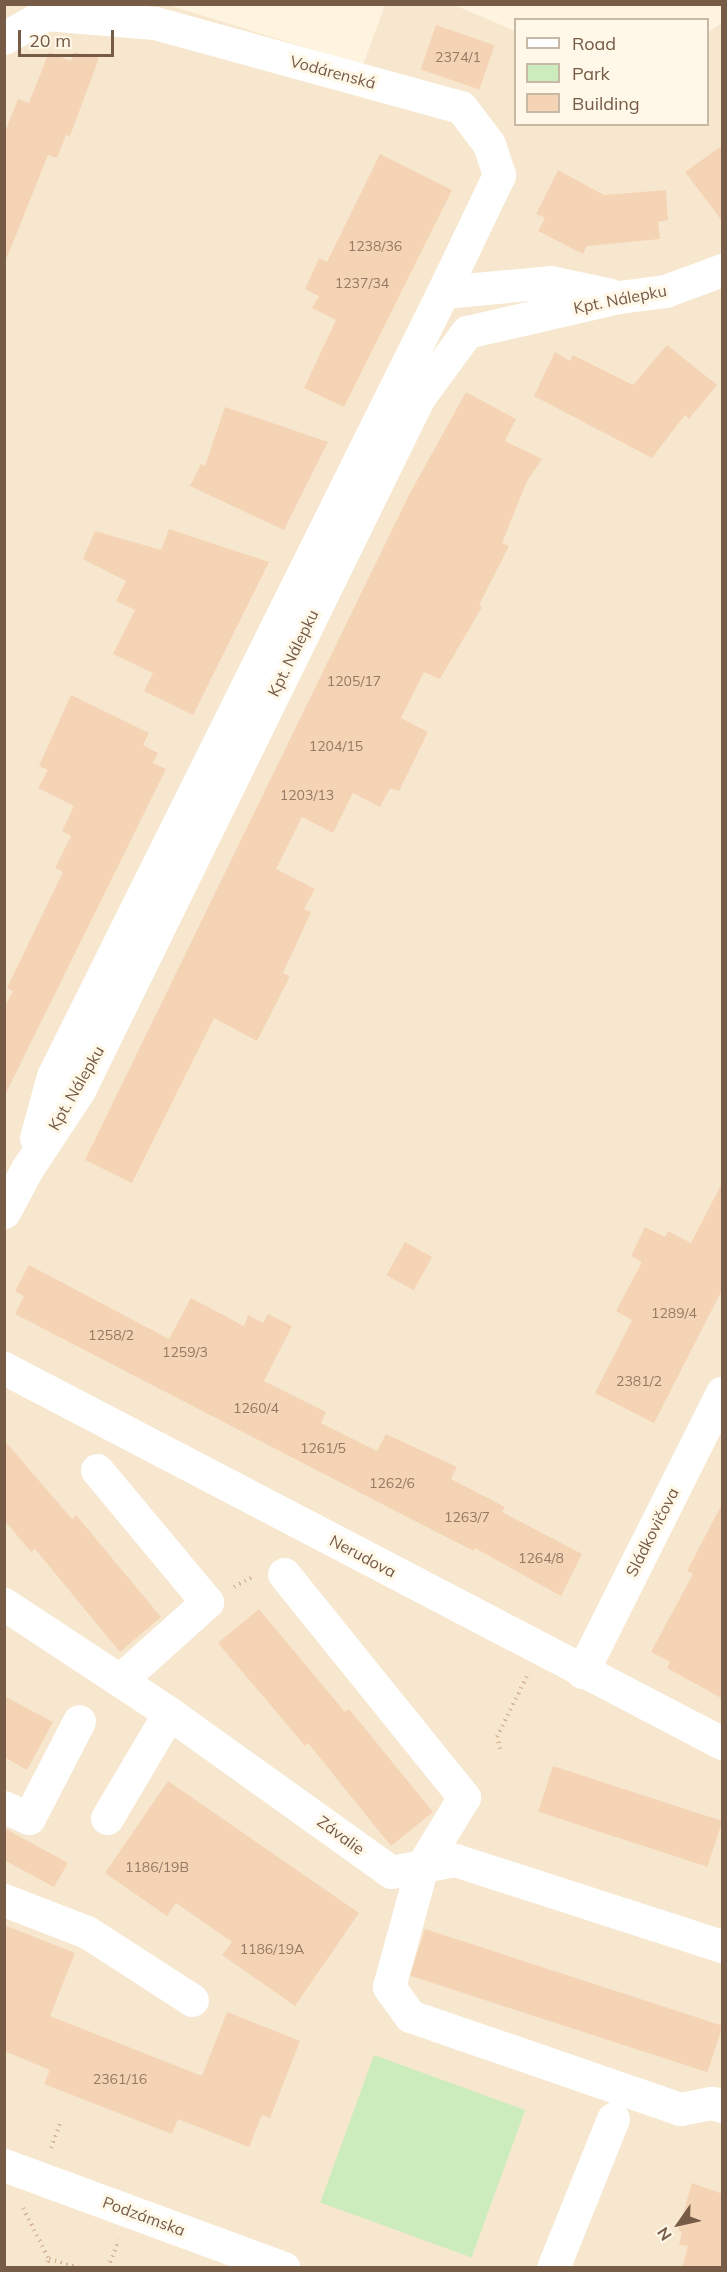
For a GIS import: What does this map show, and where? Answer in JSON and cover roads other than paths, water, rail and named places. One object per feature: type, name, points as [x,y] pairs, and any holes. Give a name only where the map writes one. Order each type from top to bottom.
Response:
[{"type":"street","name":"Vodárenská","points":[[4,38],[45,14],[155,23],[461,107],[489,144],[499,175],[53,1076],[27,1169]]},
{"type":"street","name":"Kpt. Nálepku","points":[[4,1212],[27,1169],[79,1090],[419,397],[467,332],[619,297],[665,291],[723,270]]},
{"type":"street","points":[[443,292],[550,282],[619,297]]},
{"type":"street","name":"Nerudova","points":[[4,1368],[582,1672],[723,1743]]},
{"type":"street","name":"Sládkovičova","points":[[582,1672],[723,1394]]},
{"type":"street","points":[[97,1470],[207,1602],[120,1680]]},
{"type":"street","points":[[284,1574],[464,1797],[422,1866],[388,1987],[410,2016],[680,2109],[712,2103],[723,2106]]},
{"type":"street","name":"Závalie","points":[[4,1604],[169,1713],[391,1872],[455,1860],[723,1946]]},
{"type":"street","points":[[107,1818],[169,1713]]},
{"type":"street","points":[[4,1807],[29,1818],[79,1721]]},
{"type":"street","points":[[4,1900],[87,1932],[192,2000]]},
{"type":"street","points":[[553,2268],[613,2119]]},
{"type":"street","name":"Podzámska","points":[[4,2165],[284,2268]]}]
